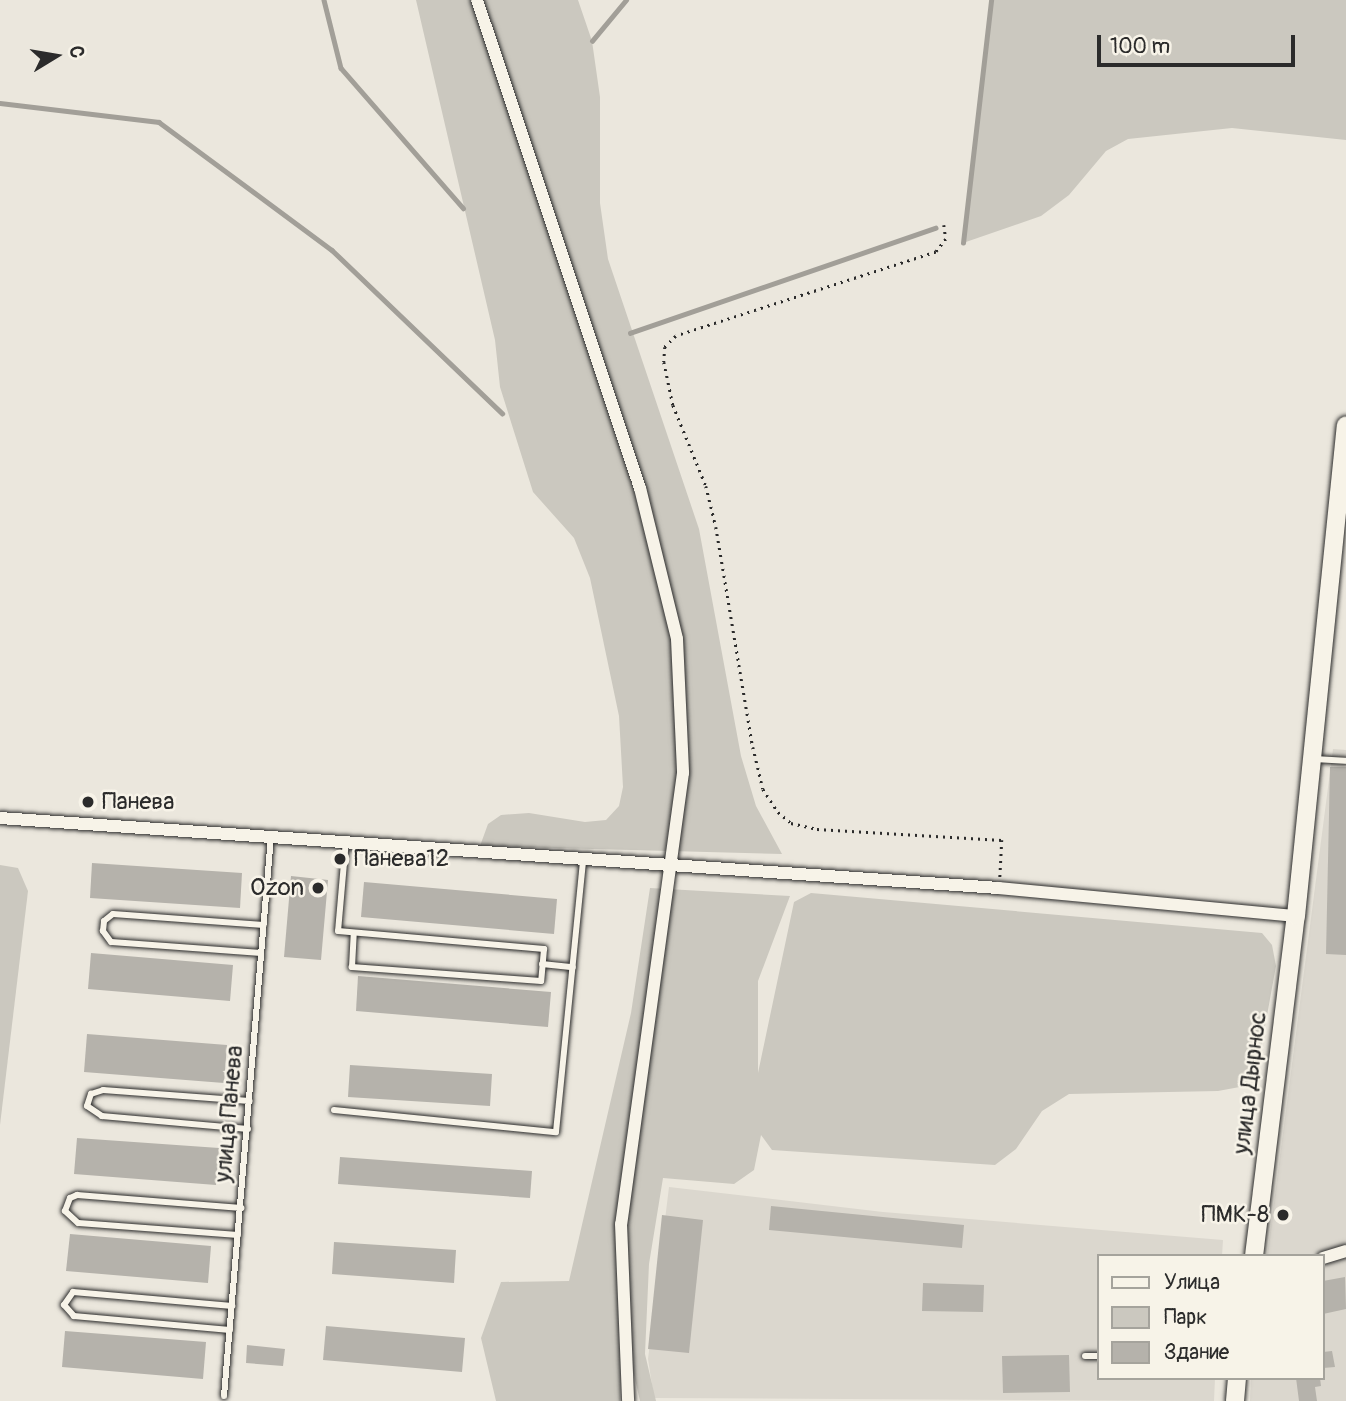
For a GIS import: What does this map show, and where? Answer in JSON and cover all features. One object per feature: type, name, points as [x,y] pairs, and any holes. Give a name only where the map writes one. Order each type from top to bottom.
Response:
[{"type":"main road","name":"улица Дырнос","points":[[1254,1254],[1340,542],[1346,426]]},
{"type":"main road","points":[[1235,1401],[1237,1380]]},
{"type":"street","points":[[477,0],[640,488],[668,592],[684,723],[683,773],[622,1213],[622,1349],[628,1401]]},
{"type":"street","points":[[0,818],[346,840],[670,868],[999,888],[1296,916]]},
{"type":"street","points":[[1325,1257],[1346,1251]]},
{"type":"lane","points":[[1312,759],[1346,761]]},
{"type":"lane","name":"улица Панева","points":[[224,1396],[271,836]]},
{"type":"lane","points":[[346,840],[338,931],[544,949],[541,981],[352,967],[354,933]]},
{"type":"lane","points":[[334,1110],[555,1132],[583,860]]},
{"type":"lane","points":[[261,953],[111,942],[103,931],[104,921],[113,914],[264,925]]},
{"type":"lane","points":[[542,964],[573,967]]},
{"type":"lane","points":[[248,1129],[94,1114],[89,1111],[88,1099],[103,1090],[250,1101]]},
{"type":"lane","points":[[239,1235],[78,1223],[65,1211],[70,1198],[76,1195],[241,1208]]},
{"type":"lane","points":[[230,1330],[74,1316],[64,1305],[73,1292],[232,1306]]},
{"type":"lane","points":[[1085,1356],[1098,1356]]},
{"type":"path","points":[[944,225],[946,239],[936,252],[676,336],[665,347],[664,362],[673,405],[716,527],[753,747],[763,789],[778,812],[792,823],[817,829],[1002,841],[999,888]]},
{"type":"shaded area","points":[[1333,749],[1346,750],[1346,1401],[1250,1401],[1251,1380],[1325,1380],[1325,1254],[1267,1254]]},
{"type":"shaded area","points":[[669,1187],[883,1212],[1223,1240],[1222,1254],[1098,1254],[1098,1380],[1215,1380],[1214,1401],[654,1398],[648,1359]]},
{"type":"green space","points":[[416,0],[578,0],[592,41],[600,97],[600,203],[608,259],[699,529],[741,756],[756,806],[782,854],[480,846],[488,824],[501,815],[529,813],[585,822],[606,820],[619,806],[623,787],[619,716],[590,578],[574,538],[533,492],[500,387],[495,340]]},
{"type":"green space","points":[[991,0],[1346,0],[1346,140],[1232,128],[1128,139],[1106,151],[1069,195],[1041,216],[963,243]]},
{"type":"green space","points":[[0,865],[18,868],[28,891],[0,1125]]},
{"type":"green space","points":[[650,888],[790,896],[758,981],[758,1073],[794,902],[811,893],[1262,933],[1272,945],[1276,966],[1257,1070],[1245,1086],[1218,1091],[1069,1094],[1042,1111],[1016,1149],[995,1165],[772,1150],[761,1135],[754,1170],[734,1184],[663,1178],[649,1264],[645,1354],[656,1401],[640,1401],[632,1366],[621,1365],[620,1401],[496,1401],[481,1338],[501,1282],[569,1281],[631,1013]]},
{"type":"building","points":[[1330,767],[1346,767],[1346,955],[1326,954]]},
{"type":"building","points":[[92,863],[242,873],[240,908],[90,898]]},
{"type":"building","points":[[291,876],[328,880],[321,960],[284,957]]},
{"type":"building","points":[[364,882],[557,899],[554,934],[361,917]]},
{"type":"building","points":[[91,953],[233,965],[230,1001],[88,989]]},
{"type":"building","points":[[358,976],[551,992],[548,1027],[356,1011]]},
{"type":"building","points":[[87,1034],[227,1045],[224,1083],[84,1072]]},
{"type":"building","points":[[350,1065],[492,1074],[490,1106],[348,1097]]},
{"type":"building","points":[[77,1138],[219,1148],[216,1185],[74,1174]]},
{"type":"building","points":[[340,1157],[532,1171],[530,1198],[338,1184]]},
{"type":"building","points":[[771,1206],[964,1225],[962,1248],[769,1230]]},
{"type":"building","points":[[662,1215],[703,1220],[689,1353],[648,1349]]},
{"type":"building","points":[[70,1234],[211,1246],[208,1283],[66,1271]]},
{"type":"building","points":[[334,1242],[456,1250],[454,1283],[332,1274]]},
{"type":"building","points":[[1345,1277],[1346,1309],[1325,1314],[1325,1281]]},
{"type":"building","points":[[923,1283],[984,1285],[983,1312],[922,1311]]},
{"type":"building","points":[[326,1326],[465,1338],[462,1372],[323,1360]]},
{"type":"building","points":[[65,1331],[206,1342],[203,1379],[62,1367]]},
{"type":"building","points":[[247,1345],[285,1349],[283,1366],[246,1363]]},
{"type":"building","points":[[1332,1351],[1335,1367],[1325,1368],[1325,1352]]},
{"type":"building","points":[[1069,1355],[1070,1392],[1003,1393],[1002,1356]]},
{"type":"building","points":[[1296,1380],[1320,1380],[1321,1386],[1315,1387],[1317,1401],[1299,1401]]},
{"type":"waterway","points":[[324,0],[341,68],[463,208]]},
{"type":"waterway","points":[[592,41],[626,0]]},
{"type":"waterway","points":[[963,243],[991,0]]},
{"type":"waterway","points":[[0,103],[159,122],[332,250],[502,413]]},
{"type":"waterway","points":[[630,333],[935,228]]},
{"type":"place","name":"Панева","points":[[88,802]]},
{"type":"place","name":"Панева12","points":[[340,859]]},
{"type":"place","name":"Ozon","points":[[318,888]]},
{"type":"place","name":"ПМК-8","points":[[1283,1215]]}]
